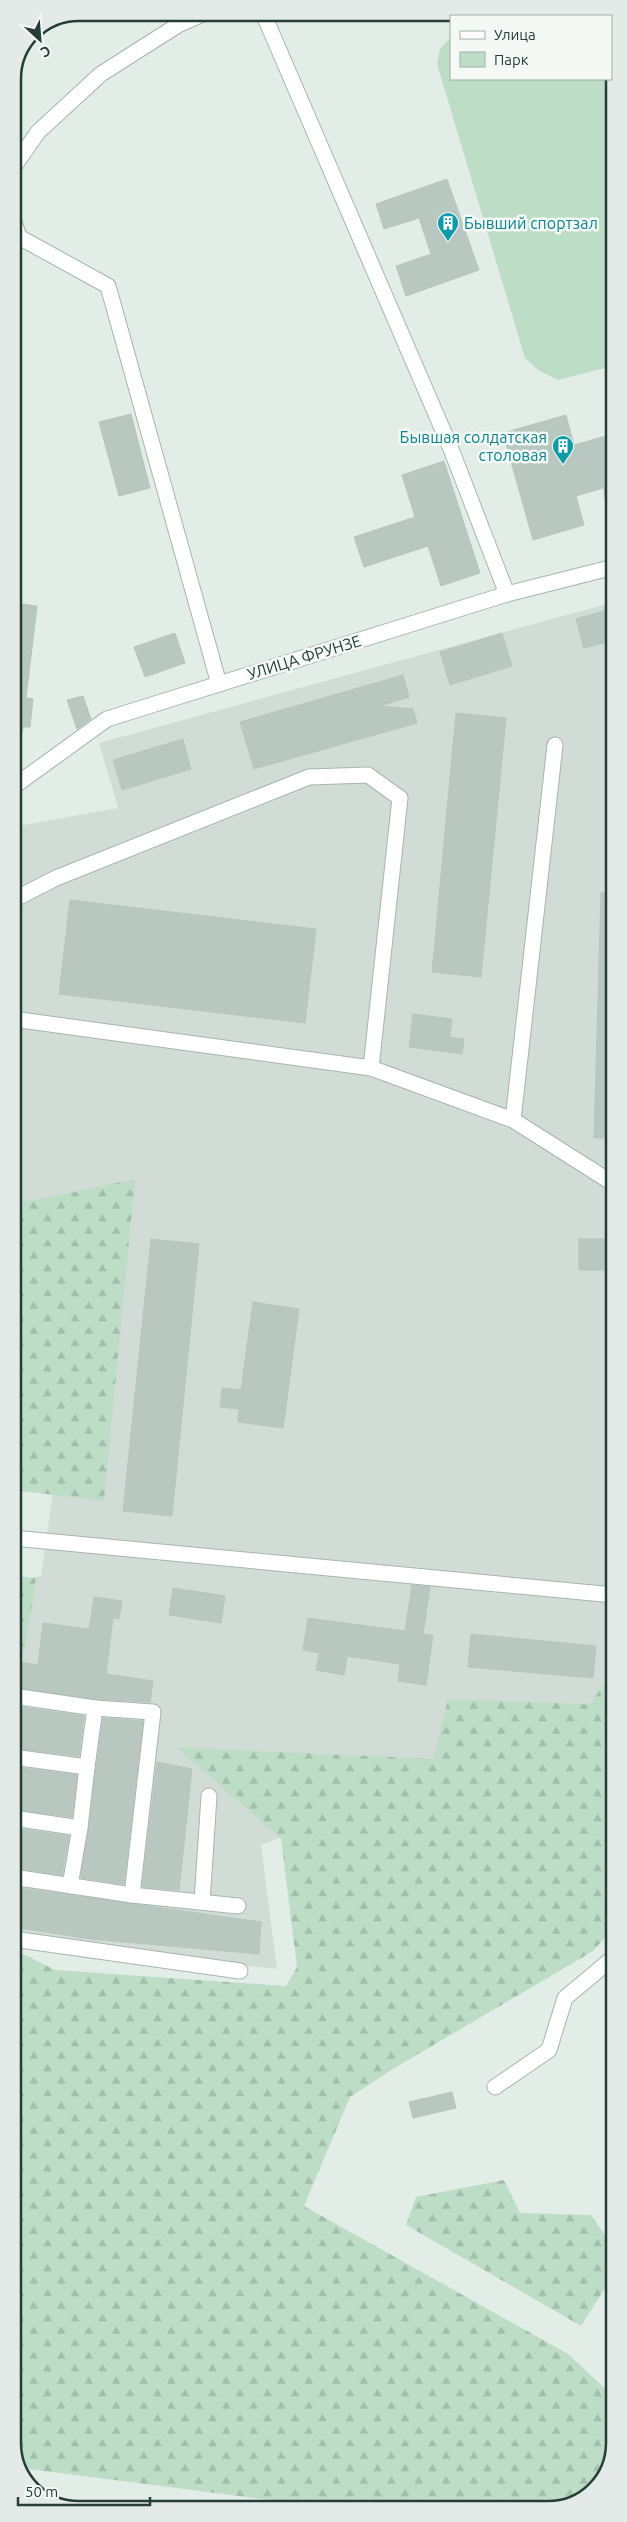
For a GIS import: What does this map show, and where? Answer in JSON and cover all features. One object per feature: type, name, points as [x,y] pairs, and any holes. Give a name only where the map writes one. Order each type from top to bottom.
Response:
[{"type":"street","points":[[21,156],[38,132],[101,74],[187,21]]},
{"type":"street","points":[[264,21],[451,449],[507,594]]},
{"type":"street","points":[[21,238],[108,286],[219,684]]},
{"type":"street","name":"УЛИЦА ФРУНЗЕ","points":[[21,781],[107,719],[507,594],[606,569]]},
{"type":"street","points":[[513,1120],[555,746]]},
{"type":"street","points":[[21,896],[56,878],[309,777],[368,775],[400,798],[371,1068]]},
{"type":"street","points":[[21,1020],[371,1068],[513,1120],[606,1179]]},
{"type":"street","points":[[21,1539],[606,1594]]},
{"type":"street","points":[[21,1697],[95,1708],[154,1712],[132,1894]]},
{"type":"street","points":[[70,1886],[80,1828],[95,1708]]},
{"type":"street","points":[[21,1757],[88,1767]]},
{"type":"street","points":[[202,1902],[210,1796]]},
{"type":"street","points":[[21,1819],[80,1828]]},
{"type":"street","points":[[21,1879],[238,1906]]},
{"type":"street","points":[[21,1940],[240,1971]]},
{"type":"street","points":[[495,2087],[549,2050],[565,1998],[606,1964]]},
{"type":"shaded area","points":[[606,604],[606,1780],[505,1752],[261,1845],[277,1969],[21,1940],[21,1580],[41,1576],[87,1252],[21,1202],[21,826],[118,808],[99,743]]},
{"type":"green space","points":[[450,38],[450,80],[606,80],[606,368],[558,380],[538,370],[525,358],[437,64],[440,49]]},
{"type":"green space","points":[[135,1179],[104,1501],[21,1491],[21,1202]]},
{"type":"green space","points":[[21,1577],[36,1578],[25,1651],[21,1651]]},
{"type":"green space","points":[[606,1681],[606,1937],[593,1951],[393,2069],[350,2097],[304,2206],[568,2354],[606,2390],[605,2454],[598,2472],[577,2493],[559,2500],[278,2501],[28,2469],[22,2454],[21,2442],[21,1953],[55,1970],[286,1986],[297,1967],[281,1839],[176,1747],[433,1759],[448,1699],[590,1704]]},
{"type":"green space","points":[[504,2180],[520,2213],[591,2215],[606,2237],[606,2287],[581,2326],[406,2225],[416,2197]]},
{"type":"building","name":"Бывший спортзал","points":[[447,179],[479,270],[406,296],[396,266],[431,254],[419,218],[384,229],[376,204]]},
{"type":"building","points":[[131,414],[150,488],[119,496],[99,422]]},
{"type":"building","name":"Бывшая солдатская столовая","points":[[566,415],[574,445],[606,436],[606,484],[603,488],[576,496],[584,525],[533,540],[503,433]]},
{"type":"building","points":[[444,461],[480,573],[441,586],[428,546],[364,567],[354,537],[415,517],[402,475]]},
{"type":"building","points":[[21,604],[37,606],[26,698],[33,699],[30,727],[23,727],[22,733]]},
{"type":"building","points":[[606,610],[606,642],[584,648],[576,619]]},
{"type":"building","points":[[175,633],[185,663],[145,677],[134,647]]},
{"type":"building","points":[[502,633],[512,666],[450,685],[440,652]]},
{"type":"building","points":[[403,675],[409,697],[380,706],[413,709],[417,723],[254,769],[240,722]]},
{"type":"building","points":[[83,696],[91,719],[77,729],[67,700]]},
{"type":"building","points":[[456,713],[506,718],[481,977],[432,972]]},
{"type":"building","points":[[183,739],[191,769],[122,790],[113,760]]},
{"type":"building","points":[[601,893],[606,893],[606,1138],[594,1138]]},
{"type":"building","points":[[70,900],[316,929],[305,1023],[59,994]]},
{"type":"building","points":[[413,1014],[452,1019],[450,1037],[464,1039],[462,1054],[409,1047]]},
{"type":"building","points":[[151,1239],[199,1244],[172,1516],[123,1511]]},
{"type":"building","points":[[579,1239],[606,1239],[606,1270],[579,1270]]},
{"type":"building","points":[[253,1302],[299,1309],[283,1428],[238,1422],[239,1409],[220,1407],[222,1388],[241,1390]]},
{"type":"building","points":[[412,1585],[430,1587],[423,1634],[433,1635],[426,1685],[398,1681],[400,1664],[347,1656],[344,1675],[316,1670],[319,1653],[303,1650],[308,1618],[405,1631]]},
{"type":"building","points":[[173,1588],[225,1596],[221,1623],[169,1615]]},
{"type":"building","points":[[94,1597],[122,1601],[119,1619],[113,1618],[106,1674],[153,1681],[150,1702],[96,1699],[21,1688],[21,1662],[38,1665],[43,1623],[89,1629]]},
{"type":"building","points":[[471,1634],[596,1646],[593,1678],[468,1667]]},
{"type":"building","points":[[21,1707],[84,1716],[79,1756],[21,1749]]},
{"type":"building","points":[[103,1718],[143,1721],[124,1884],[81,1878]]},
{"type":"building","points":[[157,1762],[192,1769],[179,1890],[142,1887]]},
{"type":"building","points":[[21,1768],[77,1775],[72,1817],[21,1810]]},
{"type":"building","points":[[21,1829],[69,1836],[62,1875],[21,1869]]},
{"type":"building","points":[[21,1888],[261,1922],[259,1954],[90,1939],[21,1928]]},
{"type":"building","points":[[452,2092],[456,2108],[413,2118],[409,2102]]},
{"type":"place","name":"Бывший спортзал","points":[[448,242]]},
{"type":"place","name":"Бывшая солдатская столовая","points":[[563,465]]}]
